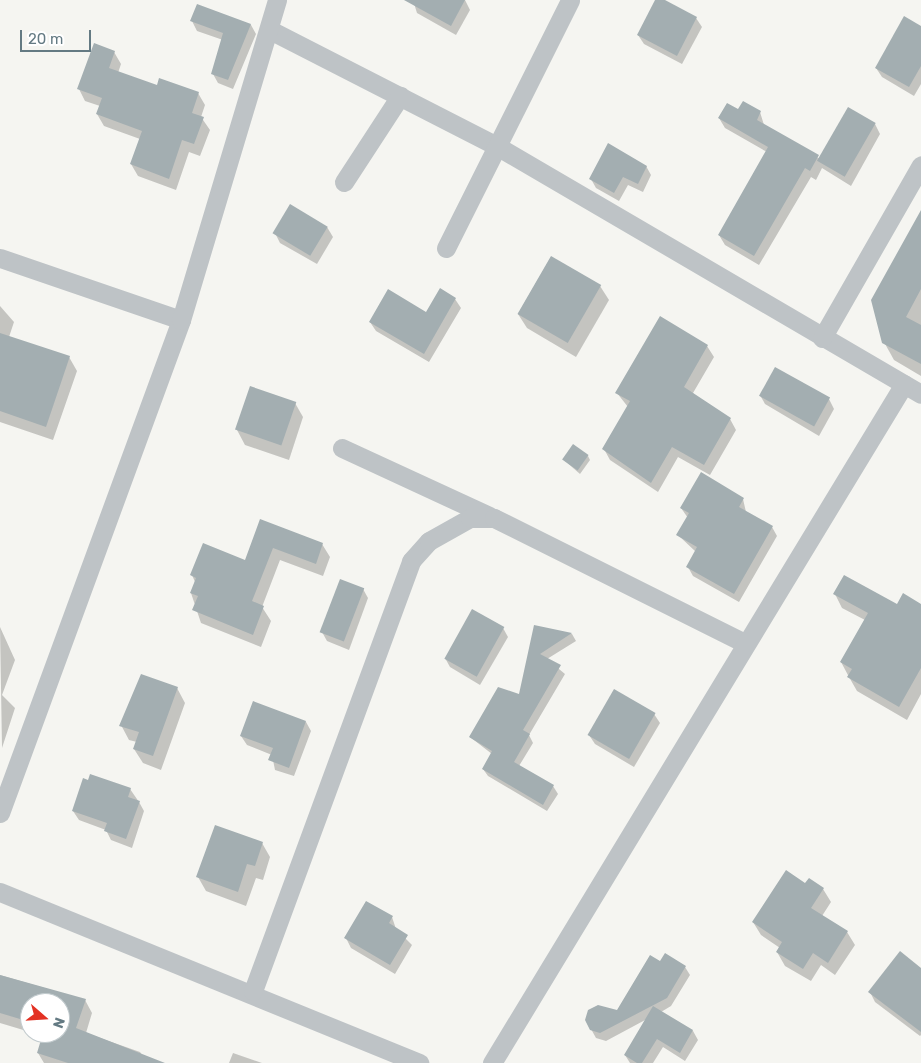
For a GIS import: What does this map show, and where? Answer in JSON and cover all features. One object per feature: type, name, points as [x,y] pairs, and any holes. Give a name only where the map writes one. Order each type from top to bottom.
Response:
[{"type":"street","points":[[0,813],[181,320],[270,30],[277,0]]},
{"type":"street","points":[[446,248],[494,145],[570,0]]},
{"type":"street","points":[[270,30],[494,145],[921,394]]},
{"type":"street","points":[[344,182],[400,96]]},
{"type":"street","points":[[822,338],[921,165]]},
{"type":"street","points":[[0,258],[181,320]]},
{"type":"street","points":[[492,1063],[745,643],[904,384]]},
{"type":"street","points":[[342,448],[494,518],[745,643]]},
{"type":"street","points":[[253,991],[411,561],[452,526],[470,518],[494,518]]},
{"type":"street","points":[[0,892],[253,991],[420,1063]]},
{"type":"building","points":[[404,0],[465,0],[451,26]]},
{"type":"building","points":[[655,0],[665,0],[697,17],[677,56],[637,35]]},
{"type":"building","points":[[197,4],[251,24],[228,80],[211,74],[223,33],[190,21]]},
{"type":"building","points":[[904,16],[921,26],[921,66],[909,87],[875,68]]},
{"type":"building","points":[[94,43],[115,51],[109,68],[157,85],[159,78],[199,92],[192,113],[204,117],[194,144],[182,140],[169,179],[130,164],[142,131],[96,114],[102,98],[77,89]]},
{"type":"building","points":[[743,101],[761,111],[757,120],[819,155],[810,171],[805,168],[754,256],[718,235],[768,147],[718,118],[727,103],[738,109]]},
{"type":"building","points":[[848,107],[876,123],[845,177],[817,161]]},
{"type":"building","points":[[608,143],[647,166],[638,184],[623,177],[614,193],[589,179]]},
{"type":"building","points":[[290,204],[328,227],[310,256],[272,233]]},
{"type":"building","points":[[921,210],[921,289],[906,317],[921,325],[921,364],[882,343],[871,300]]},
{"type":"building","points":[[551,256],[601,285],[568,343],[518,314]]},
{"type":"building","points":[[440,288],[456,298],[424,354],[369,322],[388,289],[426,312]]},
{"type":"building","points":[[660,316],[708,345],[684,387],[731,418],[704,465],[672,447],[651,483],[602,449],[630,401],[615,393]]},
{"type":"building","points":[[0,333],[70,356],[46,427],[0,411]]},
{"type":"building","points":[[775,367],[830,398],[814,426],[759,396]]},
{"type":"building","points":[[250,386],[296,402],[281,445],[235,429]]},
{"type":"building","points":[[573,444],[589,455],[578,470],[562,460]]},
{"type":"building","points":[[701,472],[744,498],[739,507],[773,526],[734,594],[686,567],[697,547],[676,535],[689,513],[680,508]]},
{"type":"building","points":[[260,519],[323,543],[316,564],[273,548],[252,601],[264,606],[253,635],[192,610],[198,596],[190,593],[196,578],[190,575],[203,543],[245,560]]},
{"type":"building","points":[[844,575],[897,604],[903,593],[921,604],[921,668],[899,707],[847,677],[852,669],[840,662],[868,613],[833,594]]},
{"type":"building","points":[[340,579],[364,588],[344,642],[320,632]]},
{"type":"building","points":[[472,609],[504,627],[477,677],[444,659]]},
{"type":"building","points":[[534,625],[572,633],[540,654],[561,665],[523,730],[530,734],[514,762],[554,785],[543,805],[482,769],[492,751],[469,737],[498,687],[519,694]]},
{"type":"building","points":[[141,674],[178,687],[153,756],[133,749],[139,732],[119,726]]},
{"type":"building","points":[[614,689],[656,713],[629,759],[588,735]]},
{"type":"building","points":[[253,701],[306,721],[289,768],[268,760],[273,748],[240,736]]},
{"type":"building","points":[[90,774],[131,788],[128,797],[140,801],[126,839],[104,831],[107,823],[72,811],[83,778],[88,780]]},
{"type":"building","points":[[215,825],[263,842],[255,866],[247,864],[238,892],[196,877]]},
{"type":"building","points":[[786,870],[805,883],[809,878],[824,888],[811,908],[848,931],[828,963],[813,953],[803,969],[776,952],[782,942],[752,922]]},
{"type":"building","points":[[366,901],[393,916],[389,923],[408,935],[390,965],[344,938]]},
{"type":"building","points":[[900,951],[921,968],[921,1032],[868,992]]},
{"type":"building","points":[[665,953],[686,966],[667,998],[600,1033],[590,1030],[585,1020],[588,1010],[598,1005],[617,1010],[650,955],[660,961]]},
{"type":"building","points":[[0,975],[64,993],[20,993],[20,1019],[0,1013]]},
{"type":"building","points":[[70,995],[86,999],[76,1028],[165,1063],[68,1063],[37,1053],[40,1043],[70,1043]]},
{"type":"building","points":[[653,1006],[693,1030],[680,1053],[657,1039],[642,1063],[637,1063],[624,1055]]}]
